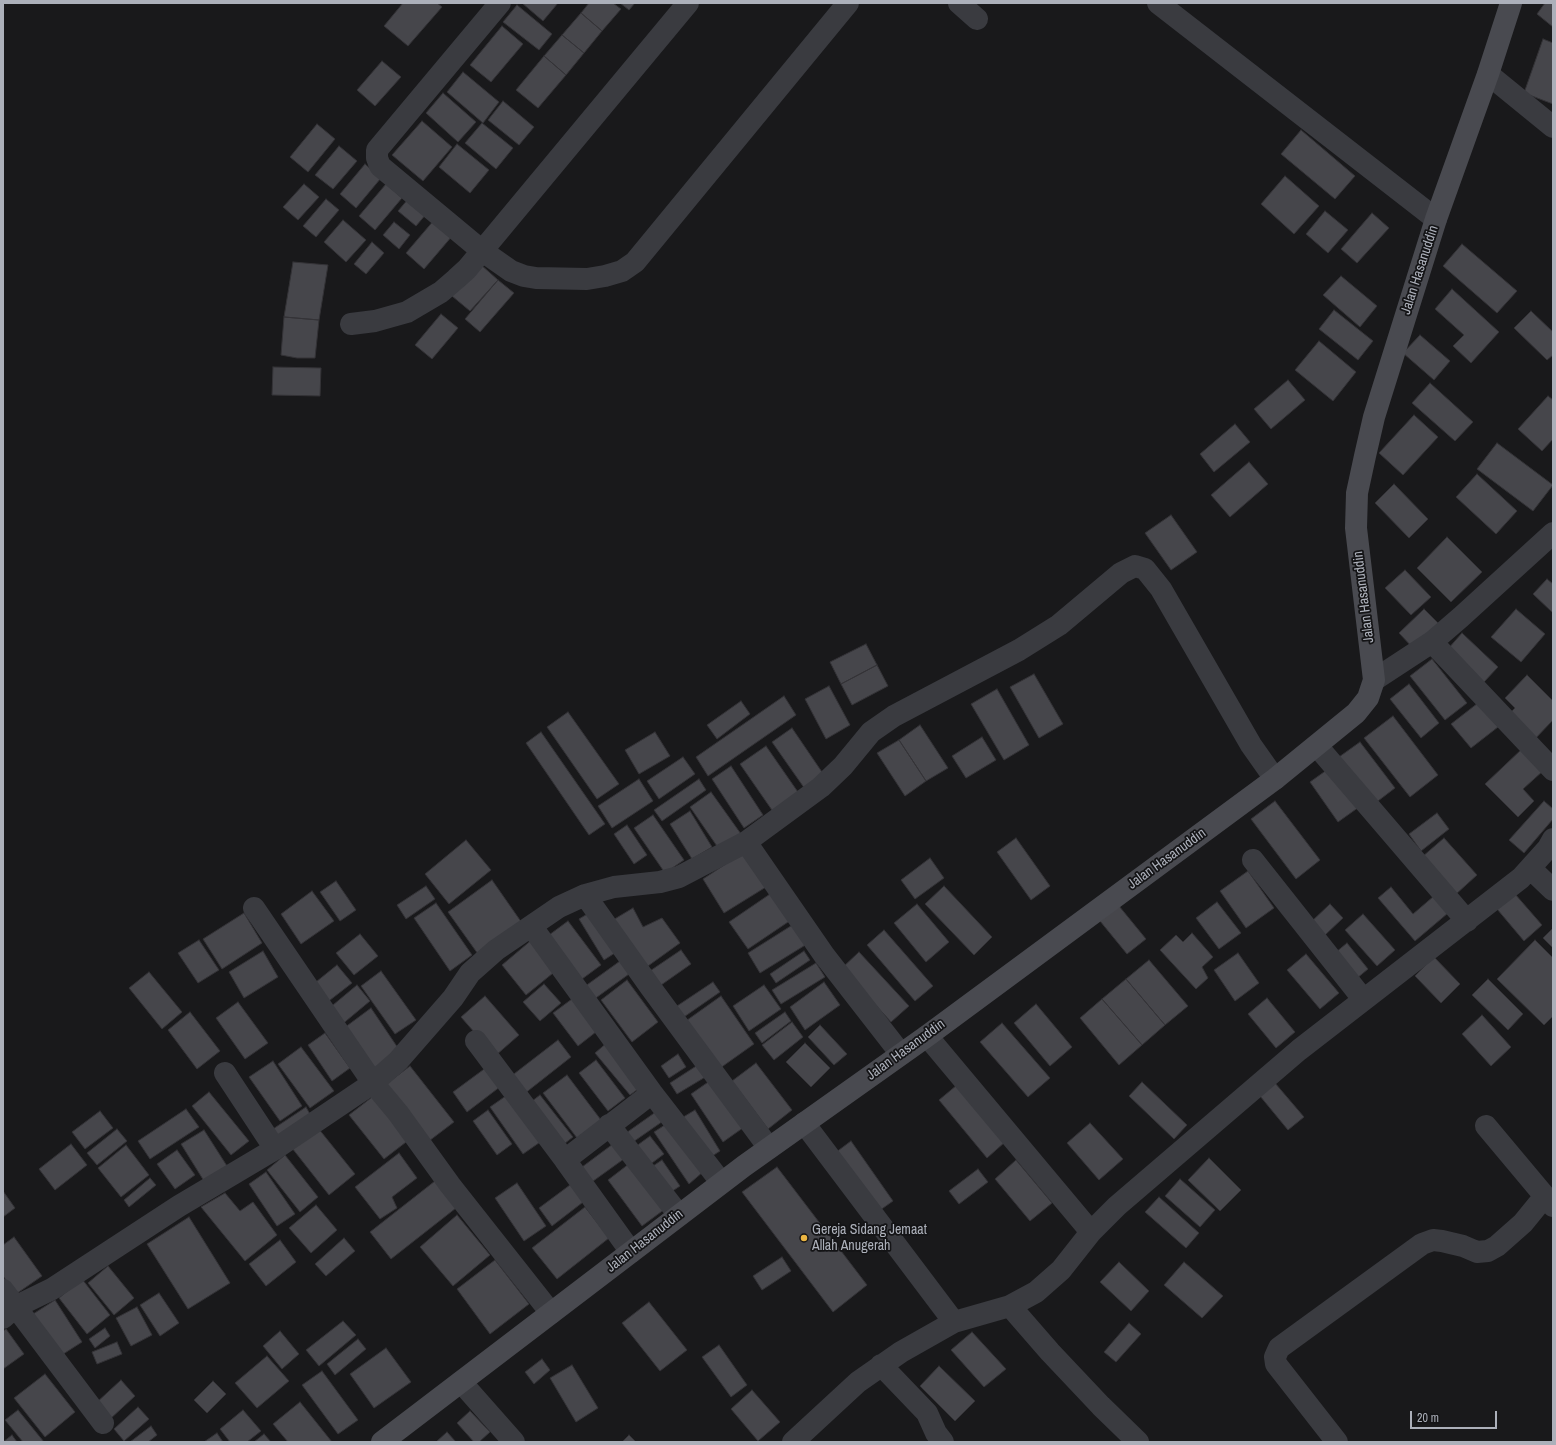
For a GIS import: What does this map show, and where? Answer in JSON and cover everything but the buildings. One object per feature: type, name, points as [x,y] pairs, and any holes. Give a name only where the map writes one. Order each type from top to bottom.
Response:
[{"type":"main road","name":"Jalan Hasanuddin","points":[[382,1442],[721,1182],[927,1036],[1275,779],[1356,713],[1368,698],[1374,680],[1356,528],[1357,493],[1374,417],[1436,219],[1488,74],[1511,3]]},
{"type":"street","points":[[500,3],[377,150],[377,158],[380,166],[481,250],[511,271],[524,276],[536,278],[587,279],[622,271],[635,262],[848,3]]},
{"type":"street","points":[[351,324],[375,321],[407,312],[441,292],[467,269],[481,250],[688,3]]},
{"type":"street","points":[[959,3],[978,19]]},
{"type":"street","points":[[1158,3],[1436,219]]},
{"type":"street","points":[[1488,74],[1553,127]]},
{"type":"street","points":[[1374,680],[1432,642],[1461,618],[1553,533]]},
{"type":"street","points":[[103,1423],[7,1305],[52,1289],[179,1206],[275,1149],[373,1083],[408,1050],[453,998],[470,973],[496,950],[560,907],[585,895],[614,887],[660,882],[680,877],[746,842],[821,787],[842,766],[871,732],[894,716],[1019,650],[1059,625],[1121,573],[1135,566],[1145,569],[1161,589],[1251,745],[1275,779]]},
{"type":"street","points":[[1432,642],[1553,770]]},
{"type":"street","points":[[1317,746],[1467,921]]},
{"type":"street","points":[[793,1442],[858,1382],[901,1352],[954,1322],[1010,1306],[1036,1292],[1061,1270],[1091,1232],[1117,1206],[1299,1050],[1521,878],[1548,848],[1553,839]]},
{"type":"street","points":[[746,842],[824,955],[901,1054]]},
{"type":"street","points":[[1253,860],[1363,999]]},
{"type":"street","points":[[1530,868],[1553,890]]},
{"type":"street","points":[[585,895],[651,988],[769,1148]]},
{"type":"street","points":[[254,908],[373,1083],[403,1119],[450,1185],[551,1313]]},
{"type":"street","points":[[532,927],[652,1093],[721,1182]]},
{"type":"street","points":[[927,1036],[1091,1232]]},
{"type":"street","points":[[476,1041],[565,1160],[631,1252]]},
{"type":"street","points":[[225,1073],[275,1149]]},
{"type":"street","points":[[565,1160],[652,1093]]},
{"type":"street","points":[[804,1123],[954,1322]]},
{"type":"street","points":[[609,1125],[679,1215]]},
{"type":"street","points":[[1337,1442],[1276,1364],[1275,1357],[1278,1348],[1422,1244],[1433,1240],[1464,1246],[1477,1252],[1488,1251],[1497,1246],[1549,1201],[1486,1126]]},
{"type":"street","points":[[1010,1306],[1050,1352],[1138,1442]]},
{"type":"street","points":[[881,1365],[927,1413],[936,1433],[944,1442]]},
{"type":"street","points":[[461,1382],[514,1442]]},
{"type":"place","name":"Gereja Sidang Jemaat Allah Anugerah","points":[[804,1238]]}]
